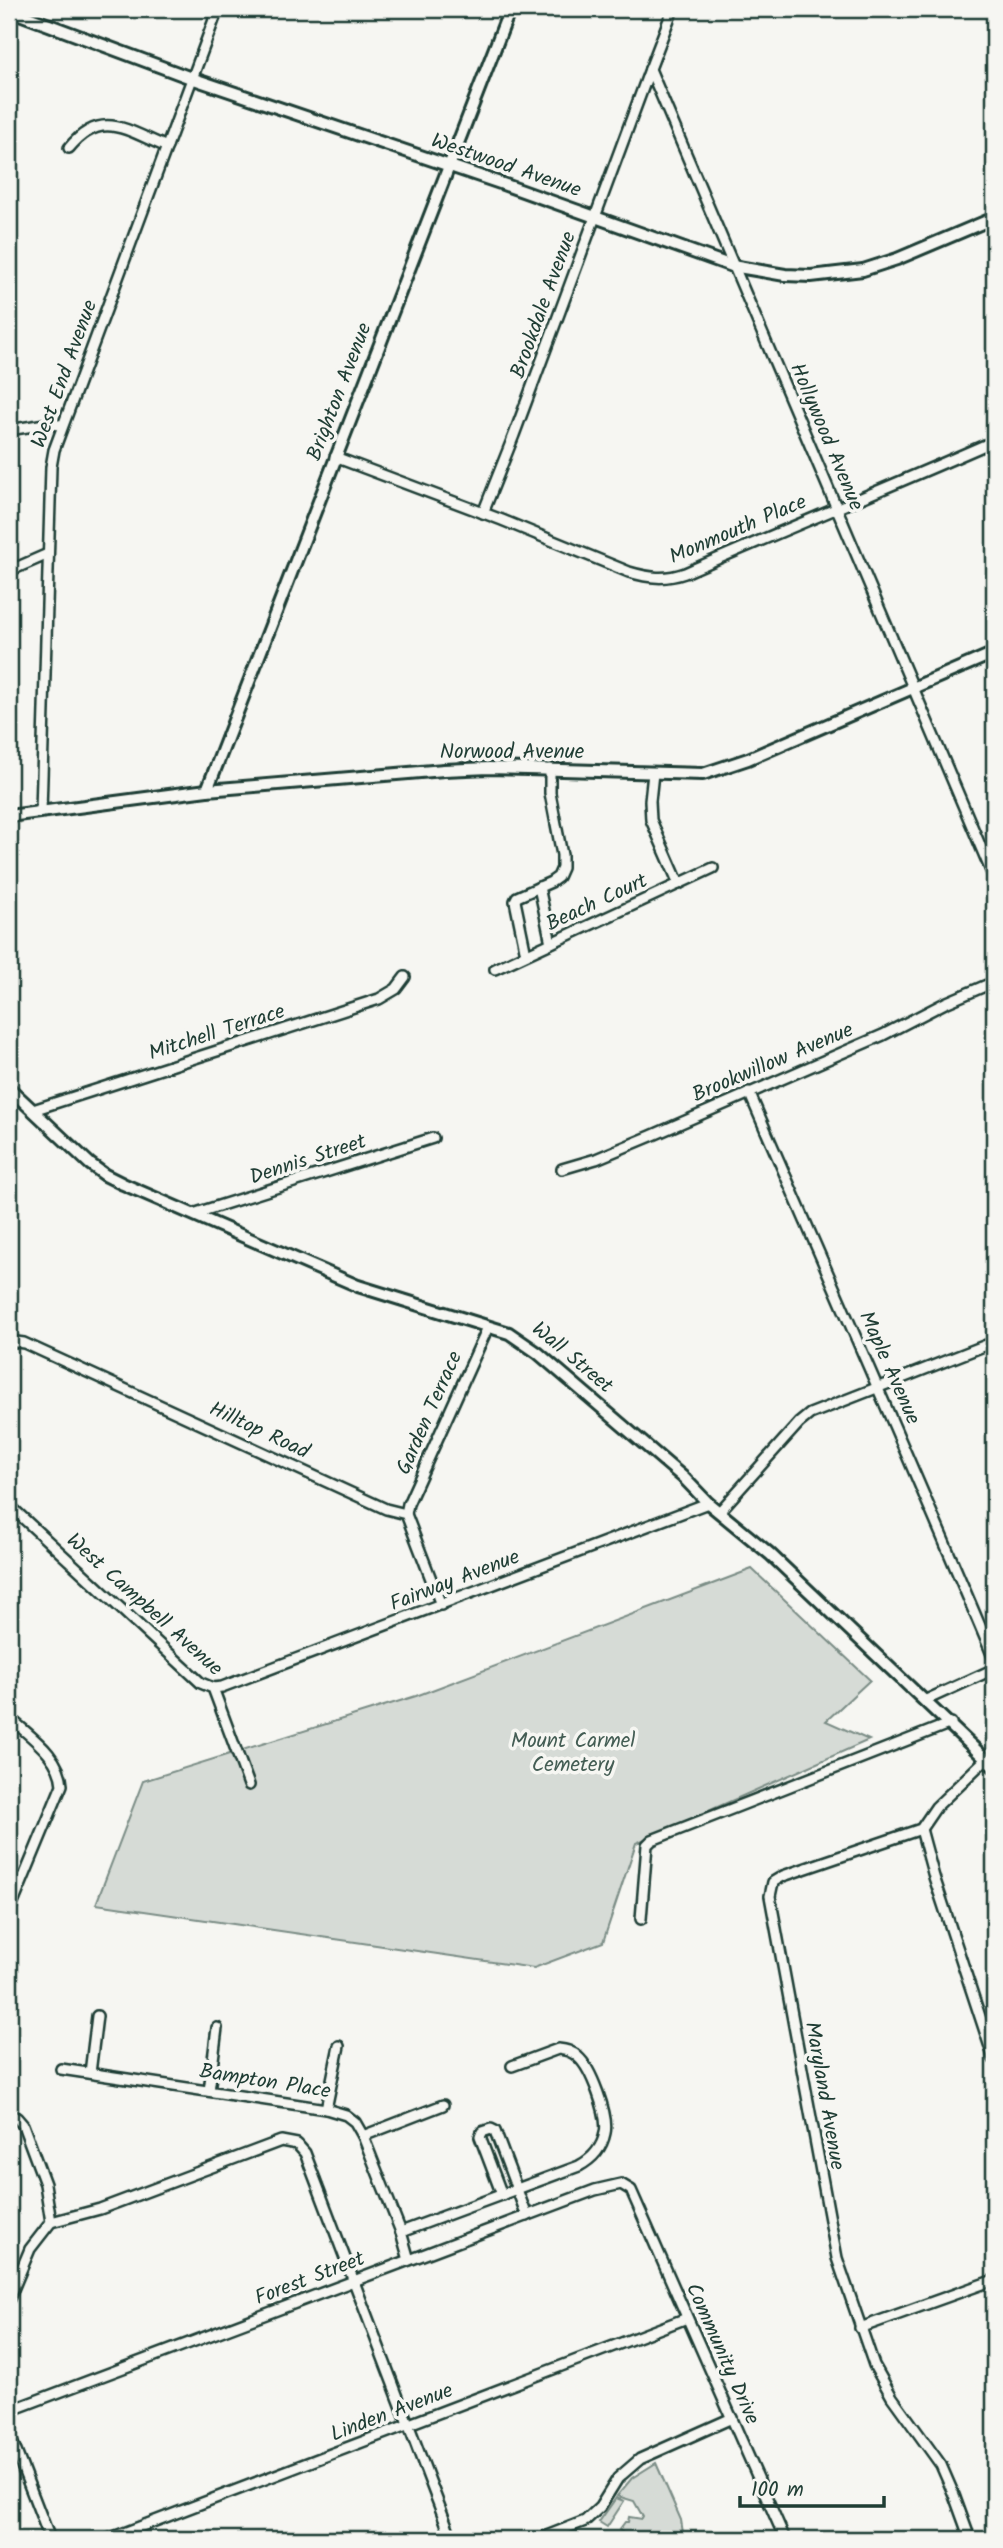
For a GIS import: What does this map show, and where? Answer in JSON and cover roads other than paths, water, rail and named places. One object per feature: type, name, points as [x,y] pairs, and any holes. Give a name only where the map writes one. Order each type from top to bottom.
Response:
[{"type":"street","name":"West End Avenue","points":[[41,811],[51,467],[62,425],[218,9]]},
{"type":"street","name":"Brighton Avenue","points":[[207,790],[510,9]]},
{"type":"street","points":[[650,69],[673,9]]},
{"type":"street","name":"Westwood Avenue","points":[[9,10],[191,78],[733,266],[785,275],[811,276],[863,270],[897,259],[994,218]]},
{"type":"street","name":"Brookdale Avenue","points":[[483,513],[650,69]]},
{"type":"street","name":"Hollywood Avenue","points":[[650,69],[994,878]]},
{"type":"street","points":[[69,148],[87,130],[106,125],[167,146]]},
{"type":"street","points":[[9,430],[45,424],[62,425]]},
{"type":"street","name":"Monmouth Place","points":[[335,457],[629,572],[646,577],[669,578],[994,441]]},
{"type":"street","points":[[9,571],[48,554]]},
{"type":"street","name":"Norwood Avenue","points":[[9,816],[207,790],[444,770],[550,769],[687,775],[715,772],[994,653]]},
{"type":"street","points":[[526,954],[515,901],[517,897],[558,877],[563,861],[550,793],[550,769]]},
{"type":"street","points":[[653,773],[651,820],[679,884]]},
{"type":"street","name":"Beach Court","points":[[495,969],[713,868]]},
{"type":"street","points":[[539,887],[551,943]]},
{"type":"street","name":"Mitchell Terrace","points":[[33,1110],[379,999],[396,989],[404,977]]},
{"type":"street","name":"Brookwillow Avenue","points":[[562,1169],[596,1159],[883,1035],[994,982]]},
{"type":"street","name":"Wall Street","points":[[9,1088],[104,1175],[358,1286],[515,1336],[771,1554],[990,1763]]},
{"type":"street","name":"Maple Avenue","points":[[749,1092],[994,1659]]},
{"type":"street","name":"Dennis Street","points":[[193,1214],[433,1138]]},
{"type":"street","name":"Garden Terrace","points":[[406,1514],[408,1504],[488,1327]]},
{"type":"street","name":"Hilltop Road","points":[[9,1341],[24,1343],[386,1509],[406,1514]]},
{"type":"street","points":[[720,1511],[802,1420],[817,1410],[994,1342]]},
{"type":"street","name":"Fairway Avenue","points":[[213,1688],[222,1688],[708,1503]]},
{"type":"street","name":"West Campbell Avenue","points":[[9,1505],[201,1682],[213,1688],[249,1785]]},
{"type":"street","points":[[406,1514],[441,1605]]},
{"type":"street","points":[[926,1700],[994,1669]]},
{"type":"street","points":[[9,1717],[54,1759],[60,1769],[62,1785],[9,1913]]},
{"type":"street","points":[[641,1919],[647,1845],[652,1840],[950,1723]]},
{"type":"street","points":[[990,1763],[936,1807],[922,1829],[934,1877],[994,2059]]},
{"type":"street","name":"Maryland Avenue","points":[[922,1829],[782,1875],[773,1882],[770,1902],[834,2248],[860,2328],[884,2385],[928,2445],[946,2475],[970,2539]]},
{"type":"street","points":[[90,2073],[97,2016]]},
{"type":"street","points":[[209,2091],[217,2028]]},
{"type":"street","points":[[326,2109],[338,2046]]},
{"type":"street","points":[[401,2232],[426,2225],[587,2161],[600,2147],[606,2123],[589,2072],[579,2057],[566,2050],[552,2050],[512,2066]]},
{"type":"street","name":"Bampton Place","points":[[61,2069],[326,2109],[346,2115],[355,2122],[363,2136],[401,2232],[409,2260]]},
{"type":"street","points":[[363,2136],[443,2105]]},
{"type":"street","points":[[9,2114],[17,2118],[23,2126],[45,2184],[51,2222]]},
{"type":"street","points":[[502,2195],[480,2137],[482,2132],[491,2129],[495,2131],[527,2216]]},
{"type":"street","points":[[9,2299],[30,2249],[51,2222],[100,2209],[281,2141],[292,2141],[305,2153],[452,2539]]},
{"type":"street","name":"Forest Street","points":[[9,2411],[595,2190],[617,2184],[625,2185]]},
{"type":"street","name":"Community Drive","points":[[625,2185],[631,2190],[785,2539]]},
{"type":"street","points":[[860,2328],[994,2280]]},
{"type":"street","name":"Linden Avenue","points":[[108,2539],[687,2319]]},
{"type":"street","points":[[539,2539],[585,2521],[600,2507],[618,2478],[640,2459],[732,2418]]},
{"type":"street","points":[[9,2433],[50,2539]]},
{"type":"park label","name":"Mount Carmel Cemetery","points":[[573,1753]]}]
